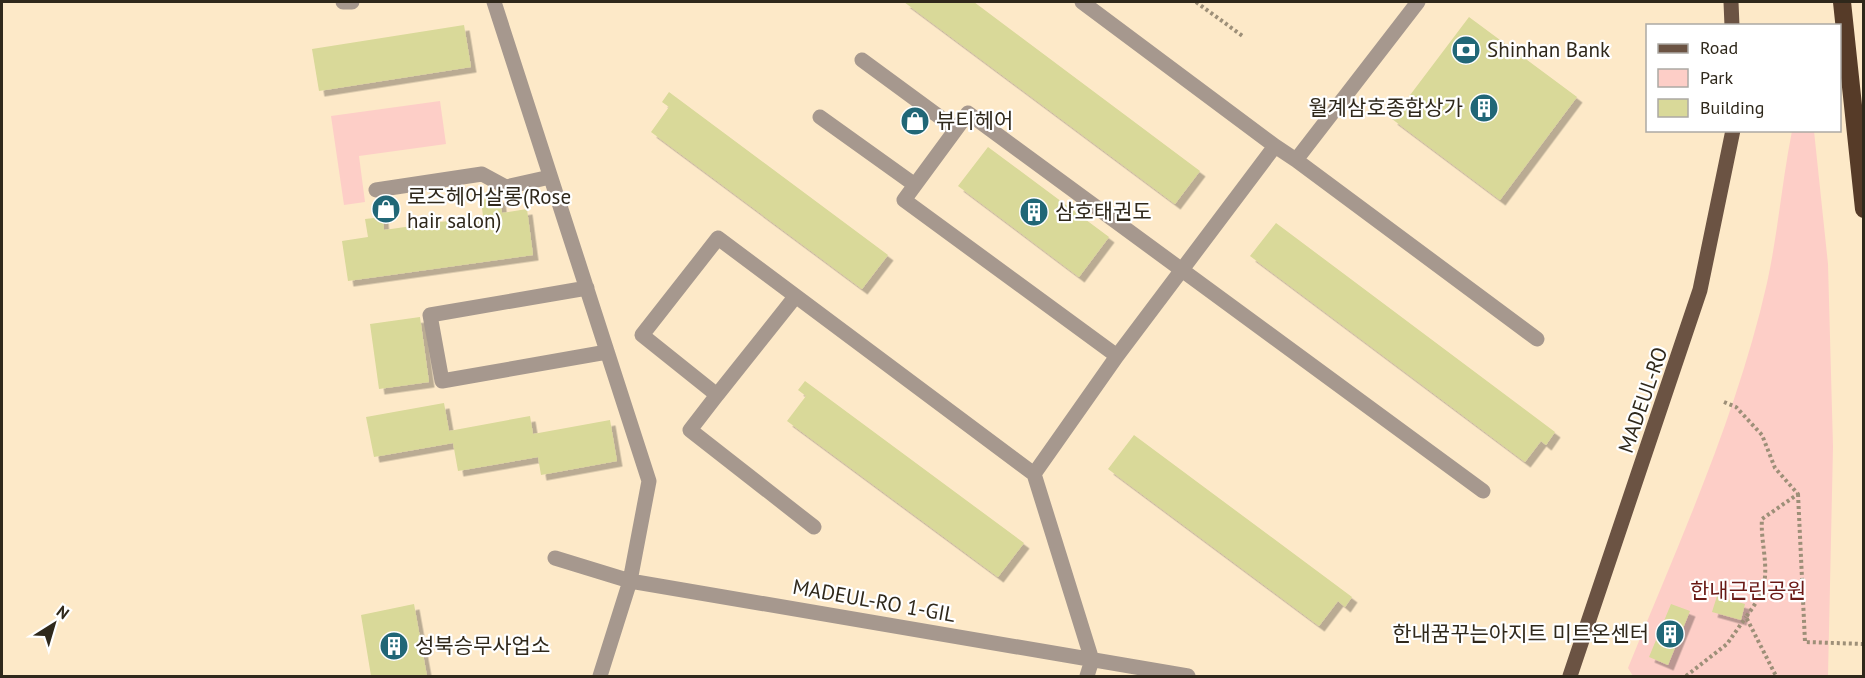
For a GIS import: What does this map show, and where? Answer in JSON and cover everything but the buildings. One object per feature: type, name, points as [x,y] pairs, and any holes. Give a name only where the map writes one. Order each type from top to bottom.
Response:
[{"type":"highway","points":[[1842,2],[1863,209]]},
{"type":"main road","points":[[1731,2],[1732,24]]},
{"type":"main road","name":"MADEUL-RO","points":[[1570,676],[1700,290],[1733,132]]},
{"type":"street","points":[[343,2],[352,2]]},
{"type":"street","points":[[494,2],[649,481],[630,581],[600,676]]},
{"type":"street","points":[[1082,2],[1537,339]]},
{"type":"street","points":[[1296,160],[1418,2]]},
{"type":"street","points":[[862,60],[956,129]]},
{"type":"street","points":[[1117,356],[904,200],[968,113],[1483,491]]},
{"type":"street","points":[[820,117],[915,185]]},
{"type":"street","points":[[1034,474],[1117,356],[1275,146]]},
{"type":"street","points":[[376,190],[482,174],[506,188],[550,177]]},
{"type":"street","points":[[717,395],[642,334],[718,238],[1034,474],[1092,660],[1087,676]]},
{"type":"street","points":[[587,288],[430,315],[442,381],[607,352]]},
{"type":"street","points":[[795,297],[690,430],[814,527]]},
{"type":"street","name":"MADEUL-RO 1-GIL","points":[[555,558],[630,581],[1188,676]]},
{"type":"path","points":[[1196,2],[1244,37]]},
{"type":"path","points":[[1724,402],[1736,407],[1762,435],[1775,468],[1798,494],[1801,518],[1805,642],[1863,644]]},
{"type":"path","points":[[1686,676],[1727,644],[1762,592],[1765,562],[1760,536],[1762,519],[1798,494]]},
{"type":"path","points":[[1746,618],[1776,676]]},
{"type":"green space","points":[[440,101],[446,144],[359,156],[365,202],[344,205],[331,116]]},
{"type":"green space","name":"한내근린공원","points":[[1792,132],[1814,132],[1828,264],[1833,447],[1828,676],[1633,676],[1628,668],[1705,478],[1755,333],[1771,264]]},
{"type":"place","name":"Shinhan Bank","points":[[1466,50]]},
{"type":"place","name":"월계삼호종합상가","points":[[1484,108]]},
{"type":"place","name":"뷰티헤어","points":[[915,121]]},
{"type":"place","name":"로즈헤어살롱(Rose hair salon)","points":[[386,209]]},
{"type":"place","name":"삼호태권도","points":[[1034,212]]},
{"type":"place","name":"한내꿈꾸는아지트 미트온센터","points":[[1670,634]]},
{"type":"place","name":"성북승무사업소","points":[[394,646]]}]
